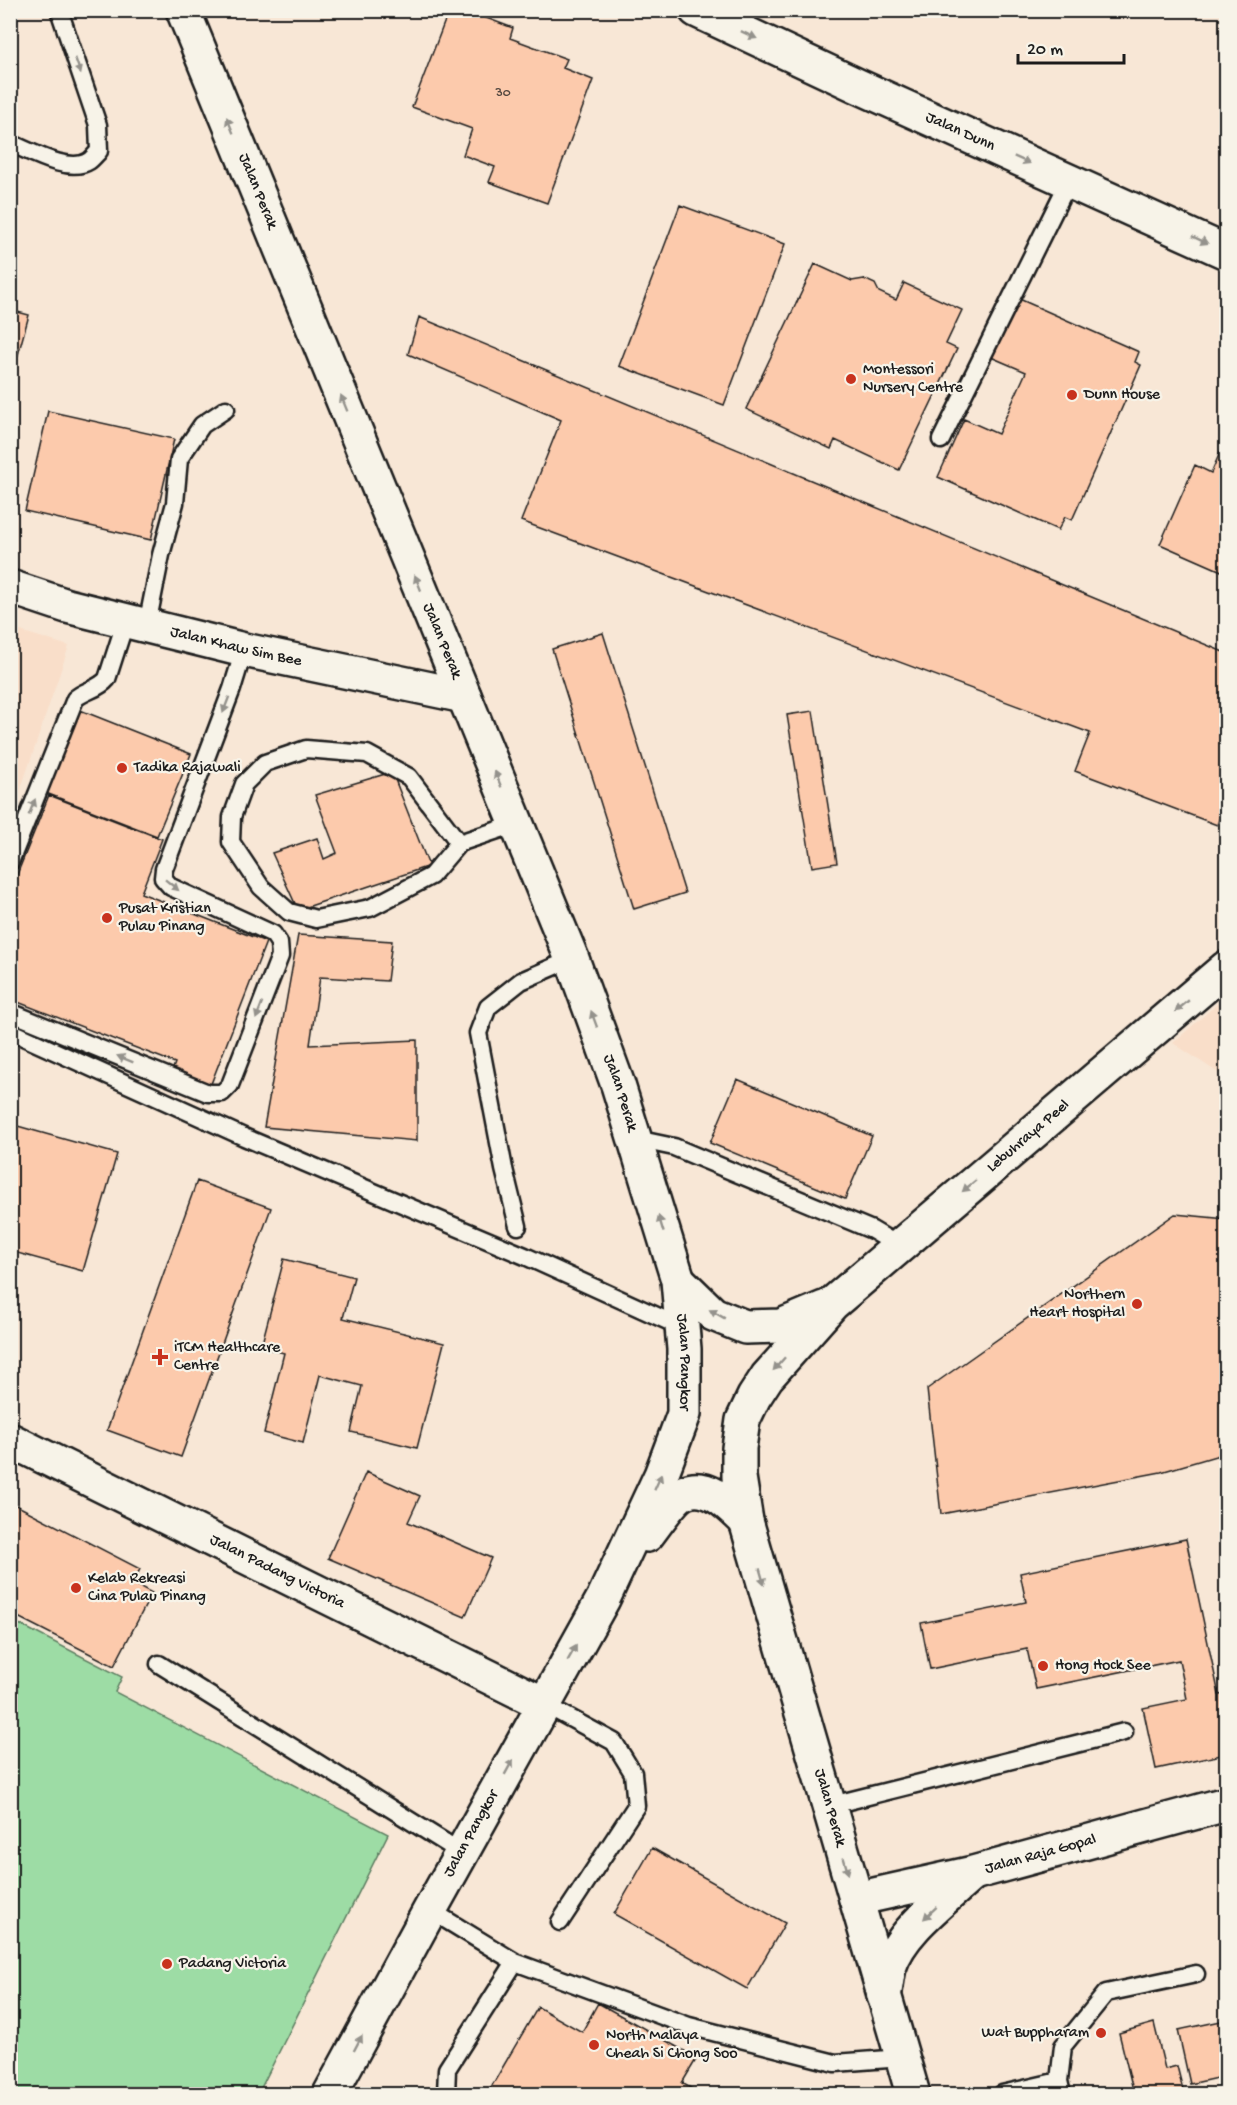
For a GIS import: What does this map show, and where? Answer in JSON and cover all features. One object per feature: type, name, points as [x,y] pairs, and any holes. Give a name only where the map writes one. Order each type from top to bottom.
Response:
[{"type":"main road","name":"Jalan Perak","points":[[183,10],[572,959],[636,1139],[678,1280]]},
{"type":"main road","name":"Jalan Dunn","points":[[696,10],[858,86],[1227,252]]},
{"type":"main road","name":"Jalan Khaw Sim Bee","points":[[10,586],[67,606],[244,650],[464,696]]},
{"type":"main road","name":"Lebuhraya Peel","points":[[746,1521],[739,1477],[739,1448],[743,1420],[754,1397],[768,1377],[832,1304],[1227,968]]},
{"type":"main road","name":"Lebuhraya Peel","points":[[678,1280],[713,1314],[745,1327],[781,1326],[832,1304]]},
{"type":"main road","name":"Jalan Pangkor","points":[[330,2094],[616,1574],[661,1475],[684,1414],[685,1395],[678,1280]]},
{"type":"main road","name":"Jalan Padang Victoria","points":[[10,1440],[544,1704]]},
{"type":"main road","name":"Jalan Pangkor","points":[[616,1574],[684,1492],[695,1490],[712,1493],[724,1500],[746,1521]]},
{"type":"main road","name":"Jalan Perak","points":[[746,1521],[912,2094]]},
{"type":"main road","name":"Jalan Raja Gopal","points":[[856,1899],[973,1873],[1227,1804]]},
{"type":"main road","points":[[884,1996],[889,1967],[899,1947],[914,1928],[973,1873]]},
{"type":"lane","points":[[10,143],[60,164],[74,165],[88,162],[99,151],[98,125],[59,10]]},
{"type":"lane","points":[[941,440],[1070,181]]},
{"type":"lane","points":[[10,862],[75,699],[101,686],[137,623],[161,555],[176,503],[179,459],[202,425],[226,409]]},
{"type":"lane","points":[[10,1012],[208,1093],[222,1093],[230,1085],[280,956],[279,943],[273,934],[171,887],[163,878],[164,869],[232,689],[244,650]]},
{"type":"lane","points":[[459,843],[408,777],[367,754],[306,749],[265,763],[244,784],[232,817],[231,842],[261,887],[289,912],[316,919],[370,908],[431,876],[459,843],[516,824]]},
{"type":"lane","points":[[518,1226],[504,1169],[478,1033],[488,1007],[521,981],[572,959]]},
{"type":"lane","points":[[10,1030],[244,1137],[525,1256],[681,1327]]},
{"type":"lane","points":[[636,1139],[674,1147],[872,1230],[899,1246]]},
{"type":"lane","points":[[159,1664],[462,1852]]},
{"type":"lane","points":[[544,1704],[614,1742],[633,1773],[636,1806],[560,1922]]},
{"type":"lane","points":[[828,1806],[1124,1732]]},
{"type":"lane","points":[[430,1910],[515,1962],[689,2026],[835,2063],[902,2058]]},
{"type":"lane","points":[[446,2094],[447,2068],[515,1962]]},
{"type":"lane","points":[[1002,2094],[1061,2088],[1063,2046],[1106,1993],[1196,1974]]},
{"type":"shaded area","points":[[10,628],[69,646],[11,818]]},
{"type":"shaded area","points":[[1226,996],[1226,1078],[1173,1043]]},
{"type":"green space","name":"Padang Victoria","points":[[11,1620],[122,1677],[115,1692],[388,1834],[258,2094],[11,2094]]},
{"type":"building","points":[[449,10],[465,10],[513,28],[510,38],[567,59],[563,68],[593,80],[547,203],[489,182],[495,167],[463,155],[472,129],[412,107]]},
{"type":"building","points":[[680,205],[785,244],[724,405],[619,366]]},
{"type":"building","name":"Montessori Nursery Centre","points":[[815,264],[852,281],[864,279],[875,284],[879,292],[896,300],[904,283],[962,310],[946,344],[957,349],[899,470],[835,440],[831,449],[746,409]]},
{"type":"building","name":"Dunn House","points":[[1017,298],[1139,352],[1135,362],[1141,365],[1072,520],[1065,517],[1058,530],[938,477],[964,419],[998,434],[1026,372],[991,357]]},
{"type":"building","points":[[10,310],[29,315],[11,380],[10,380]]},
{"type":"building","points":[[419,317],[1226,653],[1226,800],[1217,825],[1075,771],[1090,733],[521,521],[561,420],[408,354]]},
{"type":"building","points":[[48,411],[174,439],[151,540],[25,511]]},
{"type":"building","points":[[1226,439],[1226,573],[1160,544],[1195,465],[1211,473]]},
{"type":"building","points":[[603,633],[685,893],[634,909],[552,649]]},
{"type":"building","points":[[80,710],[191,754],[157,836],[46,793]]},
{"type":"building","points":[[813,711],[837,863],[812,867],[787,715]]},
{"type":"building","points":[[392,772],[429,866],[298,910],[272,853],[317,838],[324,859],[337,853],[315,795]]},
{"type":"building","name":"Pusat Kristian Pulau Pinang","points":[[49,795],[162,839],[141,893],[266,942],[209,1089],[171,1074],[175,1063],[10,999],[10,892]]},
{"type":"building","points":[[298,935],[392,941],[387,981],[320,977],[310,1045],[417,1040],[417,1141],[264,1127]]},
{"type":"building","points":[[737,1079],[872,1136],[845,1199],[710,1143]]},
{"type":"building","points":[[14,1125],[117,1154],[83,1271],[10,1251],[10,1138]]},
{"type":"building","points":[[197,1181],[271,1208],[181,1457],[107,1430]]},
{"type":"building","name":"Northern Heart Hospital","points":[[1175,1214],[1226,1219],[1226,1453],[1161,1472],[941,1514],[927,1389]]},
{"type":"building","points":[[284,1259],[354,1277],[343,1318],[444,1343],[417,1448],[351,1432],[362,1386],[320,1375],[303,1443],[264,1433],[284,1353],[261,1347]]},
{"type":"building","points":[[366,1472],[420,1496],[408,1522],[491,1558],[465,1617],[328,1558]]},
{"type":"building","name":"Kelab Rekreasi Cina Pulau Pinang","points":[[10,1502],[140,1569],[133,1583],[152,1593],[114,1666],[10,1613]]},
{"type":"building","points":[[1186,1539],[1219,1695],[1226,1694],[1226,1754],[1156,1769],[1143,1708],[1187,1699],[1179,1660],[1036,1689],[1027,1649],[930,1669],[921,1623],[1026,1602],[1020,1573]]},
{"type":"building","points":[[652,1848],[785,1923],[747,1989],[614,1914]]},
{"type":"building","name":"North Malaya Cheah Si Chong Soo","points":[[598,2003],[697,2058],[682,2083],[694,2090],[692,2094],[487,2094],[538,2007],[582,2032]]},
{"type":"building","points":[[1226,2020],[1226,2076],[1190,2084],[1178,2030]]},
{"type":"building","points":[[1154,2023],[1165,2069],[1177,2066],[1184,2094],[1134,2094],[1119,2033]]},
{"type":"place","name":"Montessori Nursery Centre","points":[[851,379]]},
{"type":"place","name":"Dunn House","points":[[1072,395]]},
{"type":"place","name":"Tadika Rajawali","points":[[122,768]]},
{"type":"place","name":"Pusat Kristian Pulau Pinang","points":[[107,918]]},
{"type":"place","name":"Northern Heart Hospital","points":[[1137,1304]]},
{"type":"place","name":"iTCM Healthcare Centre","points":[[160,1357]]},
{"type":"place","name":"Kelab Rekreasi Cina Pulau Pinang","points":[[76,1588]]},
{"type":"place","name":"Hong Hock See","points":[[1043,1666]]},
{"type":"place","name":"Padang Victoria","points":[[167,1964]]},
{"type":"place","name":"Wat Buppharam","points":[[1101,2033]]},
{"type":"place","name":"North Malaya Cheah Si Chong Soo","points":[[594,2045]]}]
